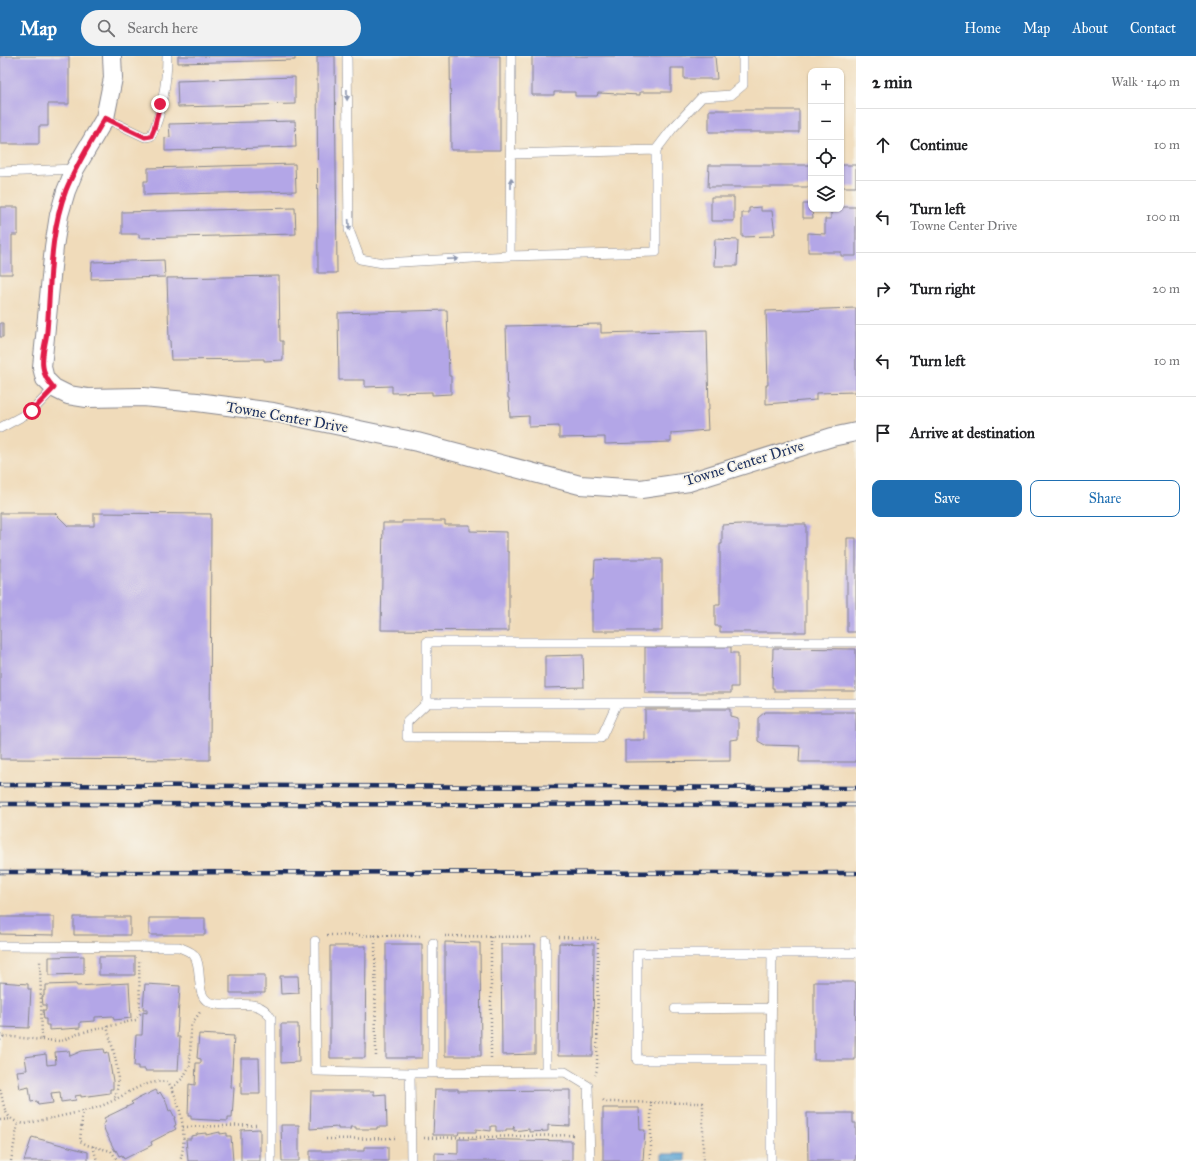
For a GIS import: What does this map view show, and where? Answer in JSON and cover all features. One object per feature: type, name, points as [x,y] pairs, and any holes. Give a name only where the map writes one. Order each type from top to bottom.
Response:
[{"type":"street","points":[[54,388],[45,378],[42,367],[47,333],[54,247],[59,215],[66,191],[75,169],[105,118],[112,78],[112,56]]},
{"type":"street","name":"Towne Center Drive","points":[[54,388],[68,395],[87,398],[143,398],[197,402],[273,412],[417,442],[580,485],[633,488],[695,480],[772,454],[832,437],[856,432]]},
{"type":"lane","points":[[105,118],[145,137],[151,136],[163,92],[167,56]]},
{"type":"lane","points":[[346,56],[349,230],[360,259],[383,263],[510,256],[656,252],[656,150],[672,129],[702,97],[731,95],[743,86],[743,56]]},
{"type":"lane","points":[[510,256],[511,56]]},
{"type":"lane","points":[[511,154],[656,150]]},
{"type":"lane","points":[[0,172],[75,169]]},
{"type":"lane","points":[[0,428],[32,411],[54,388]]},
{"type":"lane","points":[[427,703],[427,642],[856,642]]},
{"type":"lane","points":[[617,703],[601,738],[407,737],[407,722],[427,703],[617,703],[856,703]]},
{"type":"lane","points":[[315,941],[316,1071],[410,1073],[565,1072],[588,1086],[590,1161]]},
{"type":"lane","points":[[546,941],[546,1072]]},
{"type":"lane","points":[[433,943],[433,1073]]},
{"type":"lane","points":[[0,946],[179,947],[192,953],[198,962],[202,994],[207,1002],[215,1004],[258,1005],[267,1010],[271,1018],[271,1161]]},
{"type":"lane","points":[[771,1060],[637,1060],[637,953],[856,953]]},
{"type":"lane","points":[[771,1161],[772,953]]},
{"type":"lane","points":[[675,1009],[771,1008]]},
{"type":"lane","points":[[410,1073],[411,1161]]},
{"type":"path","points":[[375,935],[377,1072]]},
{"type":"path","points":[[491,937],[491,1073]]},
{"type":"path","points":[[39,946],[42,1040]]},
{"type":"path","points":[[0,1034],[4,1036],[61,1041],[107,1026],[136,1020],[140,1014],[138,946]]},
{"type":"path","points":[[172,1088],[183,1078],[190,1064],[191,1025],[207,1002]]},
{"type":"path","points":[[107,1026],[115,1064],[118,1089],[113,1099]]},
{"type":"path","points":[[0,1040],[4,1036]]},
{"type":"path","points":[[0,1089],[6,1114],[14,1122],[25,1124],[100,1106],[142,1085],[156,1081],[168,1082],[175,1092],[183,1127],[180,1161]]},
{"type":"path","points":[[651,1102],[651,1161]]},
{"type":"path","points":[[83,1110],[80,1141],[87,1145],[111,1151],[118,1161]]},
{"type":"path","points":[[0,1120],[11,1119]]},
{"type":"path","points":[[11,1161],[18,1123]]},
{"type":"path","points":[[183,1127],[271,1125]]},
{"type":"path","points":[[326,1140],[589,1135]]},
{"type":"path","points":[[93,1146],[97,1161]]},
{"type":"water","points":[[662,1154],[685,1154],[685,1161],[662,1161]]},
{"type":"building","points":[[0,56],[69,56],[69,104],[48,104],[48,126],[39,126],[39,144],[0,144]]},
{"type":"building","points":[[178,56],[295,56],[295,60],[178,63]]},
{"type":"building","points":[[317,56],[335,56],[337,273],[318,273]]},
{"type":"building","points":[[450,56],[500,56],[500,150],[451,150]]},
{"type":"building","points":[[532,56],[715,56],[717,79],[684,79],[684,68],[671,68],[671,92],[640,92],[640,95],[598,93],[597,96],[575,96],[575,92],[554,92],[554,95],[532,95]]},
{"type":"building","points":[[295,77],[295,104],[178,107],[177,81]]},
{"type":"building","points":[[709,110],[799,110],[799,132],[709,132]]},
{"type":"building","points":[[295,121],[296,147],[165,151],[165,138],[170,137],[169,124]]},
{"type":"building","points":[[295,164],[296,191],[144,195],[144,181],[148,181],[148,168]]},
{"type":"building","points":[[709,165],[808,165],[808,187],[708,187]]},
{"type":"building","points":[[844,165],[856,165],[856,187],[844,187]]},
{"type":"building","points":[[711,197],[734,197],[734,221],[711,221]]},
{"type":"building","points":[[803,204],[808,204],[808,212],[812,212],[813,218],[803,218]]},
{"type":"building","points":[[0,207],[18,207],[18,235],[12,235],[12,274],[0,274]]},
{"type":"building","points":[[761,207],[761,211],[772,211],[775,234],[772,234],[772,236],[742,237],[742,213],[749,213],[749,208]]},
{"type":"building","points":[[844,207],[856,207],[856,256],[841,256],[841,252],[808,252],[808,233],[825,234],[825,219],[831,219],[831,212],[844,212]]},
{"type":"building","points":[[295,208],[296,234],[139,238],[139,234],[122,234],[122,212]]},
{"type":"building","points":[[715,239],[738,240],[737,266],[714,266]]},
{"type":"building","points":[[164,260],[165,277],[91,279],[92,262]]},
{"type":"building","points":[[279,276],[280,341],[283,341],[283,360],[171,360],[167,278]]},
{"type":"building","points":[[856,308],[856,392],[816,393],[816,400],[766,404],[766,385],[768,385],[766,311]]},
{"type":"building","points":[[447,310],[451,394],[432,395],[432,392],[392,393],[392,386],[365,387],[365,380],[339,380],[338,313]]},
{"type":"building","points":[[0,323],[3,323],[3,337],[0,337]]},
{"type":"building","points":[[601,324],[601,333],[707,330],[708,430],[671,433],[671,442],[605,444],[605,437],[559,438],[559,426],[529,427],[529,416],[510,417],[506,326]]},
{"type":"building","points":[[0,513],[55,513],[68,526],[94,526],[94,513],[211,514],[210,760],[0,759]]},
{"type":"building","points":[[402,521],[445,521],[445,525],[470,525],[470,531],[507,532],[507,552],[509,552],[509,631],[381,630],[383,523],[402,523]]},
{"type":"building","points":[[806,524],[806,632],[720,632],[720,626],[715,626],[715,605],[720,605],[720,544],[722,544],[722,525]]},
{"type":"building","points":[[847,538],[856,538],[856,632],[847,632]]},
{"type":"building","points":[[662,559],[662,631],[592,631],[592,579],[594,579],[595,560]]},
{"type":"building","points":[[645,647],[731,647],[731,653],[738,653],[738,687],[731,687],[731,693],[645,693]]},
{"type":"building","points":[[773,648],[856,649],[856,691],[774,691],[774,688],[772,688]]},
{"type":"building","points":[[583,655],[584,687],[545,688],[545,656]]},
{"type":"building","points":[[645,709],[730,709],[730,716],[738,718],[738,739],[730,740],[730,761],[625,762],[625,740],[645,740]]},
{"type":"building","points":[[765,712],[856,712],[856,762],[799,762],[800,746],[765,745],[758,741],[758,718]]},
{"type":"building","points":[[0,917],[54,917],[54,935],[0,934]]},
{"type":"building","points":[[74,917],[130,917],[130,935],[74,935]]},
{"type":"building","points":[[149,918],[205,918],[205,935],[149,935]]},
{"type":"building","points":[[445,942],[480,943],[481,1056],[445,1056]]},
{"type":"building","points":[[559,943],[594,944],[593,1056],[558,1056]]},
{"type":"building","points":[[386,944],[422,944],[422,1058],[386,1058]]},
{"type":"building","points":[[501,944],[535,944],[535,1054],[502,1055]]},
{"type":"building","points":[[330,946],[366,946],[365,1058],[330,1058]]},
{"type":"building","points":[[84,956],[84,974],[49,975],[49,957]]},
{"type":"building","points":[[99,957],[135,957],[135,975],[99,975]]},
{"type":"building","points":[[230,975],[265,975],[265,993],[230,993]]},
{"type":"building","points":[[280,976],[298,976],[299,993],[281,994]]},
{"type":"building","points":[[0,982],[28,984],[28,989],[31,989],[29,1028],[0,1027]]},
{"type":"building","points":[[814,982],[856,982],[855,1060],[814,1060]]},
{"type":"building","points":[[129,983],[131,1018],[114,1020],[113,1016],[95,1017],[95,1021],[80,1022],[80,1028],[49,1030],[49,1025],[46,1025],[43,1010],[46,1010],[46,1005],[43,1005],[42,996],[44,996],[46,985],[76,984],[77,986]]},
{"type":"building","points":[[145,984],[180,986],[177,1037],[180,1037],[178,1071],[145,1071],[145,1069],[138,1069],[138,1066],[134,1066],[136,1035],[142,1035],[143,1012],[147,1013],[147,1009],[143,1009]]},
{"type":"building","points":[[281,1024],[298,1024],[299,1062],[281,1063]]},
{"type":"building","points":[[199,1034],[234,1036],[231,1087],[234,1088],[232,1118],[228,1118],[228,1121],[191,1119],[191,1116],[188,1116],[189,1084],[195,1085],[196,1063],[201,1063],[201,1059],[197,1058]]},
{"type":"building","points":[[104,1049],[105,1053],[108,1052],[113,1081],[113,1089],[110,1089],[110,1093],[81,1097],[81,1095],[75,1096],[76,1100],[61,1102],[60,1092],[51,1093],[53,1103],[38,1105],[37,1101],[31,1102],[29,1087],[20,1089],[17,1071],[27,1070],[25,1057],[46,1054],[47,1065],[56,1064],[55,1052],[69,1051],[70,1056],[82,1051]]},
{"type":"building","points":[[241,1058],[259,1058],[260,1094],[241,1094]]},
{"type":"building","points":[[435,1089],[458,1089],[458,1091],[570,1090],[570,1126],[548,1125],[548,1131],[529,1132],[529,1129],[514,1131],[514,1126],[513,1129],[506,1129],[506,1131],[496,1131],[496,1126],[491,1126],[491,1131],[476,1129],[476,1132],[459,1132],[458,1135],[433,1135]]},
{"type":"building","points":[[156,1090],[158,1094],[160,1092],[164,1099],[165,1098],[169,1111],[171,1110],[175,1118],[176,1125],[174,1126],[176,1129],[151,1142],[152,1145],[124,1159],[122,1155],[119,1156],[116,1150],[115,1151],[105,1131],[103,1124],[106,1122],[104,1118],[133,1104],[131,1102]]},
{"type":"building","points":[[311,1091],[374,1091],[374,1095],[386,1094],[387,1127],[377,1127],[377,1129],[356,1129],[356,1127],[350,1127],[351,1129],[338,1129],[338,1127],[310,1129]]},
{"type":"building","points":[[603,1108],[639,1108],[640,1130],[645,1130],[643,1161],[603,1161]]},
{"type":"building","points":[[807,1113],[853,1113],[853,1123],[856,1123],[856,1161],[808,1161]]},
{"type":"building","points":[[281,1125],[299,1125],[299,1161],[282,1161]]},
{"type":"building","points":[[260,1129],[260,1161],[241,1161],[241,1130]]},
{"type":"building","points":[[220,1132],[220,1134],[227,1133],[227,1136],[231,1136],[233,1161],[188,1161],[186,1139],[191,1139],[191,1136],[197,1134],[206,1133],[206,1135]]},
{"type":"building","points":[[32,1137],[88,1152],[88,1161],[24,1161]]},
{"type":"building","points":[[458,1139],[572,1141],[572,1161],[435,1161],[435,1153],[458,1154]]},
{"type":"building","points":[[364,1147],[388,1147],[388,1161],[310,1161],[310,1151],[364,1151]]},
{"type":"railway","points":[[0,785],[856,788]]},
{"type":"railway","points":[[0,804],[856,805]]},
{"type":"railway","points":[[0,872],[856,873]]},
{"type":"route","points":[[32,411],[54,388],[45,378],[42,367],[43,353],[47,333],[54,247],[59,215],[66,191],[75,169],[105,118],[145,137],[151,136],[160,104]]}]
